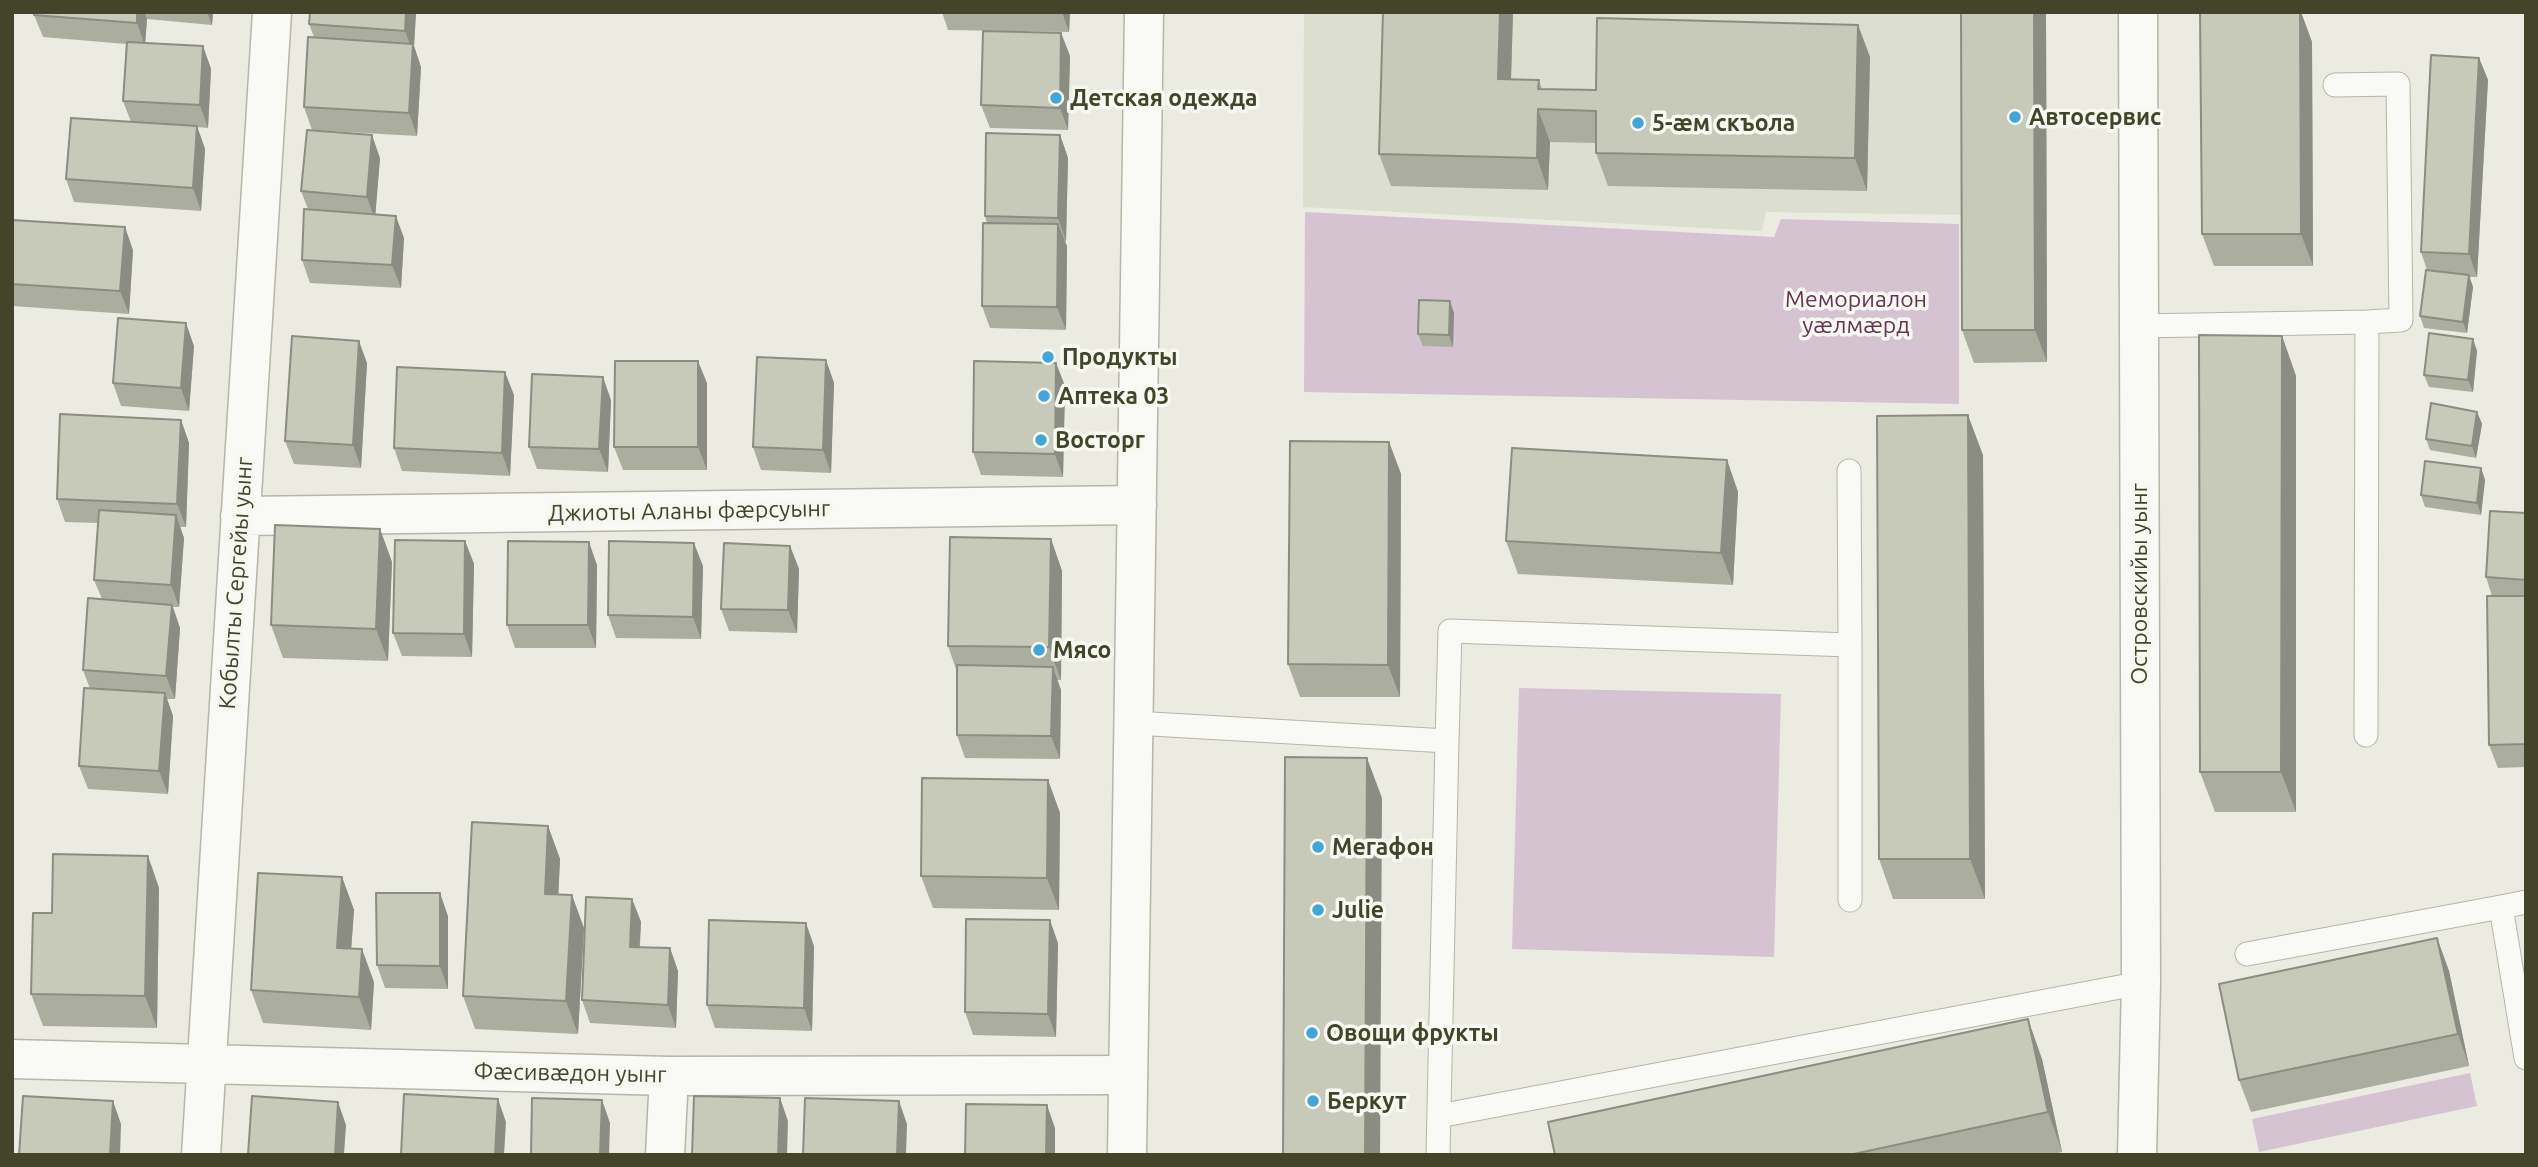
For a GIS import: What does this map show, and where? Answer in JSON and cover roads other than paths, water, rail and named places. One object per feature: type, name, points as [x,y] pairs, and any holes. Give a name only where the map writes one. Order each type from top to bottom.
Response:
[{"type":"street","name":"Кобылты Сергейы уынг","points":[[201,1155],[272,12]]},
{"type":"street","points":[[1127,1155],[1144,12]]},
{"type":"street","name":"Островскийы уынг","points":[[2137,1155],[2141,983],[2138,12]]},
{"type":"street","name":"Джиоты Аланы фæрсуынг","points":[[240,516],[1136,505]]},
{"type":"street","name":"Фæсивæдон уынг","points":[[12,1059],[669,1076],[1128,1075]]},
{"type":"street","points":[[665,1155],[669,1076]]},
{"type":"lane","points":[[2138,327],[2401,320],[2398,84],[2334,85]]},
{"type":"lane","points":[[2366,735],[2367,321]]},
{"type":"lane","points":[[1849,471],[1850,900]]},
{"type":"lane","points":[[1438,1155],[1450,631],[1850,645]]},
{"type":"lane","points":[[1134,723],[1447,741]]},
{"type":"lane","points":[[2247,954],[2526,902]]},
{"type":"lane","points":[[2501,906],[2526,1058]]},
{"type":"lane","points":[[1439,1116],[2141,983]]},
{"type":"place","name":"Детская одежда","points":[[1056,98]]},
{"type":"place","name":"Автосервис","points":[[2015,117]]},
{"type":"place","name":"5-æм скъола","points":[[1638,123]]},
{"type":"place","name":"Продукты","points":[[1048,357]]},
{"type":"place","name":"Аптека 03","points":[[1044,396]]},
{"type":"place","name":"Восторг","points":[[1041,440]]},
{"type":"place","name":"Мясо","points":[[1039,650]]},
{"type":"place","name":"Мегафон","points":[[1318,847]]},
{"type":"place","name":"Julie","points":[[1318,910]]},
{"type":"place","name":"Овощи фрукты","points":[[1312,1033]]},
{"type":"place","name":"Беркут","points":[[1313,1101]]},
{"type":"park label","name":"Мемориалон уæлмæрд","points":[[1856,312]]}]
